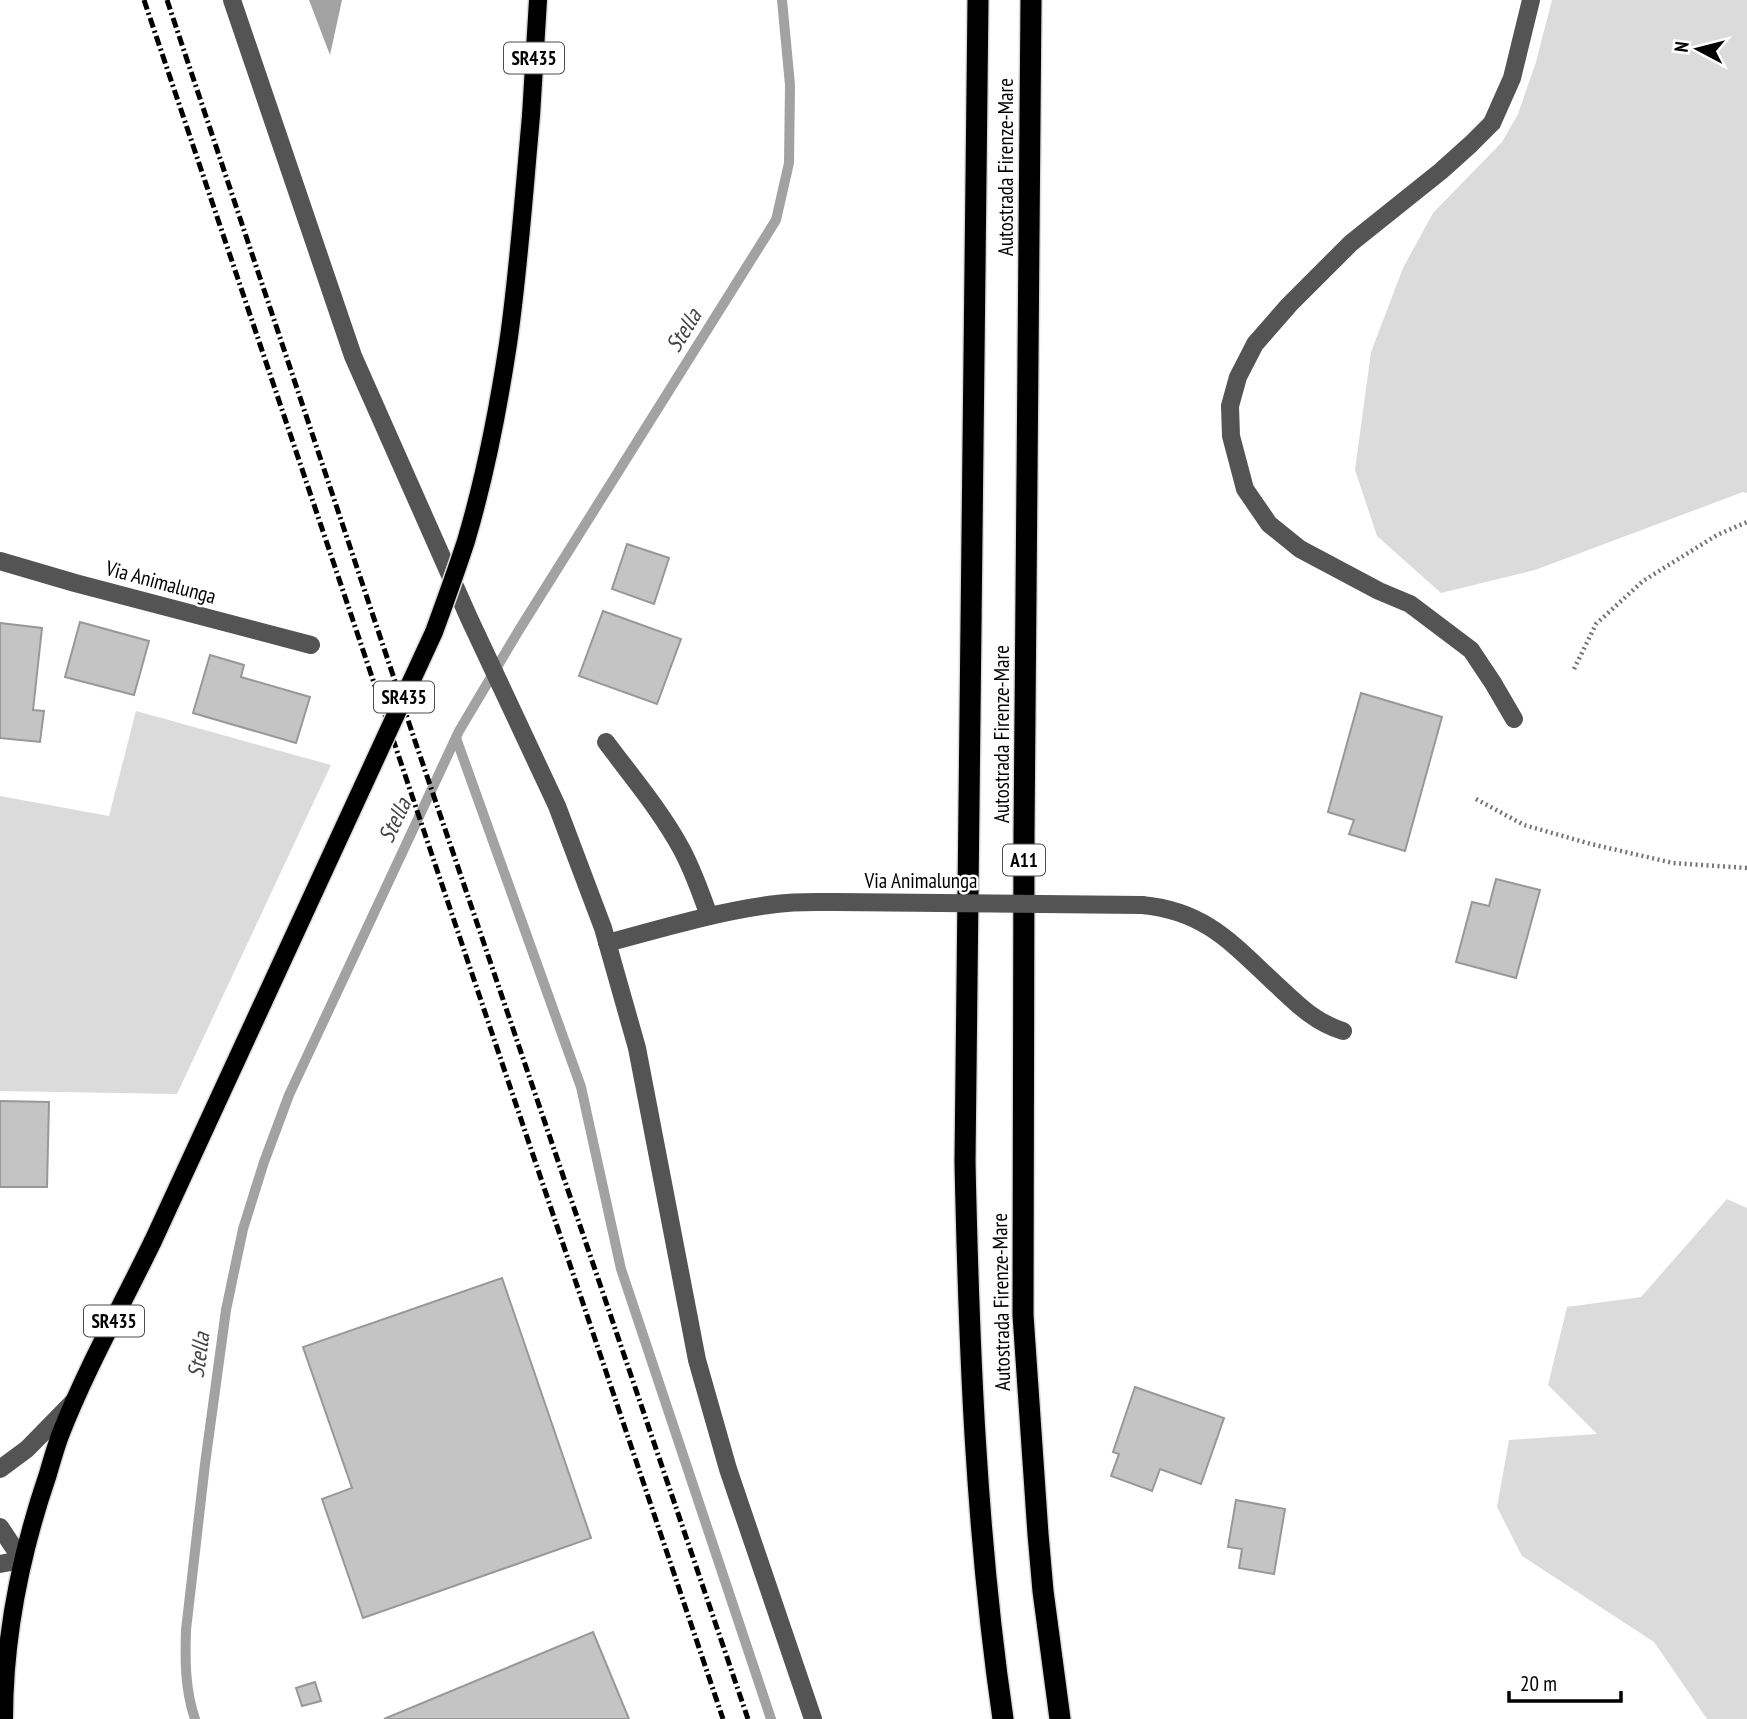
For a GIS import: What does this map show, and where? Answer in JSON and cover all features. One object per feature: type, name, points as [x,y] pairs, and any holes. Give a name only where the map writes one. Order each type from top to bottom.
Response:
[{"type":"highway","name":"Autostrada Firenze-Mare","points":[[978,0],[965,1162],[969,1309],[981,1534],[1003,1719]]},
{"type":"highway","name":"Autostrada Firenze-Mare","points":[[1031,0],[1023,1315],[1038,1534],[1060,1719]]},
{"type":"main road","name":"SR435","points":[[4,1719],[6,1661],[22,1560],[60,1436],[434,632],[466,539],[488,451],[508,343],[531,116],[538,0]]},
{"type":"street","points":[[232,0],[353,356],[469,618],[557,806],[607,943],[637,1048],[696,1360],[728,1469],[813,1719]]},
{"type":"street","points":[[1514,719],[1471,650],[1410,604],[1379,591],[1300,549],[1269,524],[1245,489],[1231,436],[1230,406],[1238,377],[1255,344],[1289,305],[1351,243],[1441,171],[1492,122],[1512,78],[1531,0]]},
{"type":"street","name":"Via Animalunga","points":[[0,561],[311,645]]},
{"type":"street","points":[[606,742],[668,825],[691,870],[709,916]]},
{"type":"street","name":"Via Animalunga","points":[[607,943],[709,916],[776,904],[836,902],[1142,905],[1170,910],[1203,922],[1225,936],[1311,1016],[1343,1031]]},
{"type":"street","points":[[0,1469],[27,1449],[75,1400]]},
{"type":"street","points":[[0,1527],[22,1560],[0,1564]]},
{"type":"path","points":[[1574,669],[1596,624],[1643,581],[1717,535],[1747,522]]},
{"type":"path","points":[[1476,799],[1524,825],[1591,844],[1673,863],[1747,868]]},
{"type":"shaded area","points":[[309,0],[342,0],[330,55]]},
{"type":"shaded area","points":[[1552,0],[1747,0],[1747,493],[1743,492],[1535,570],[1441,593],[1377,536],[1355,470],[1371,352],[1403,268],[1433,213],[1502,142],[1518,114],[1536,62]]},
{"type":"shaded area","points":[[136,711],[331,765],[177,1094],[0,1091],[0,796],[109,816]]},
{"type":"shaded area","points":[[1727,1199],[1747,1208],[1747,1719],[1707,1719],[1654,1642],[1522,1556],[1497,1507],[1509,1440],[1597,1434],[1548,1385],[1567,1307],[1641,1297]]},
{"type":"building","points":[[627,544],[669,558],[654,604],[612,589]]},
{"type":"building","points":[[603,611],[681,639],[657,704],[579,676]]},
{"type":"building","points":[[80,622],[149,641],[134,695],[65,677]]},
{"type":"building","points":[[0,623],[42,628],[33,710],[44,711],[40,742],[0,738]]},
{"type":"building","points":[[210,655],[244,665],[241,677],[310,697],[296,743],[193,713]]},
{"type":"building","points":[[1361,693],[1442,717],[1405,851],[1349,834],[1354,820],[1328,812]]},
{"type":"building","points":[[1496,879],[1540,890],[1516,978],[1456,962],[1472,902],[1489,906]]},
{"type":"building","points":[[0,1101],[49,1102],[47,1187],[0,1187]]},
{"type":"building","points":[[502,1278],[591,1538],[363,1618],[322,1499],[352,1488],[303,1347]]},
{"type":"building","points":[[1135,1387],[1224,1418],[1201,1484],[1160,1469],[1152,1491],[1111,1476],[1119,1454],[1113,1452]]},
{"type":"building","points":[[1236,1500],[1285,1509],[1274,1574],[1239,1568],[1242,1549],[1228,1547]]},
{"type":"building","points":[[593,1632],[629,1719],[384,1719]]},
{"type":"building","points":[[315,1682],[321,1701],[302,1706],[296,1688]]},
{"type":"waterway","name":"Stella","points":[[195,1719],[187,1686],[186,1630],[205,1464],[226,1310],[243,1229],[264,1162],[289,1095],[459,731],[519,630],[776,220],[789,163],[790,85],[782,0]]},
{"type":"waterway","points":[[456,738],[581,1087],[621,1269],[771,1719]]},
{"type":"railway","points":[[144,0],[723,1719]]},
{"type":"railway","points":[[167,0],[414,738],[748,1719]]}]
